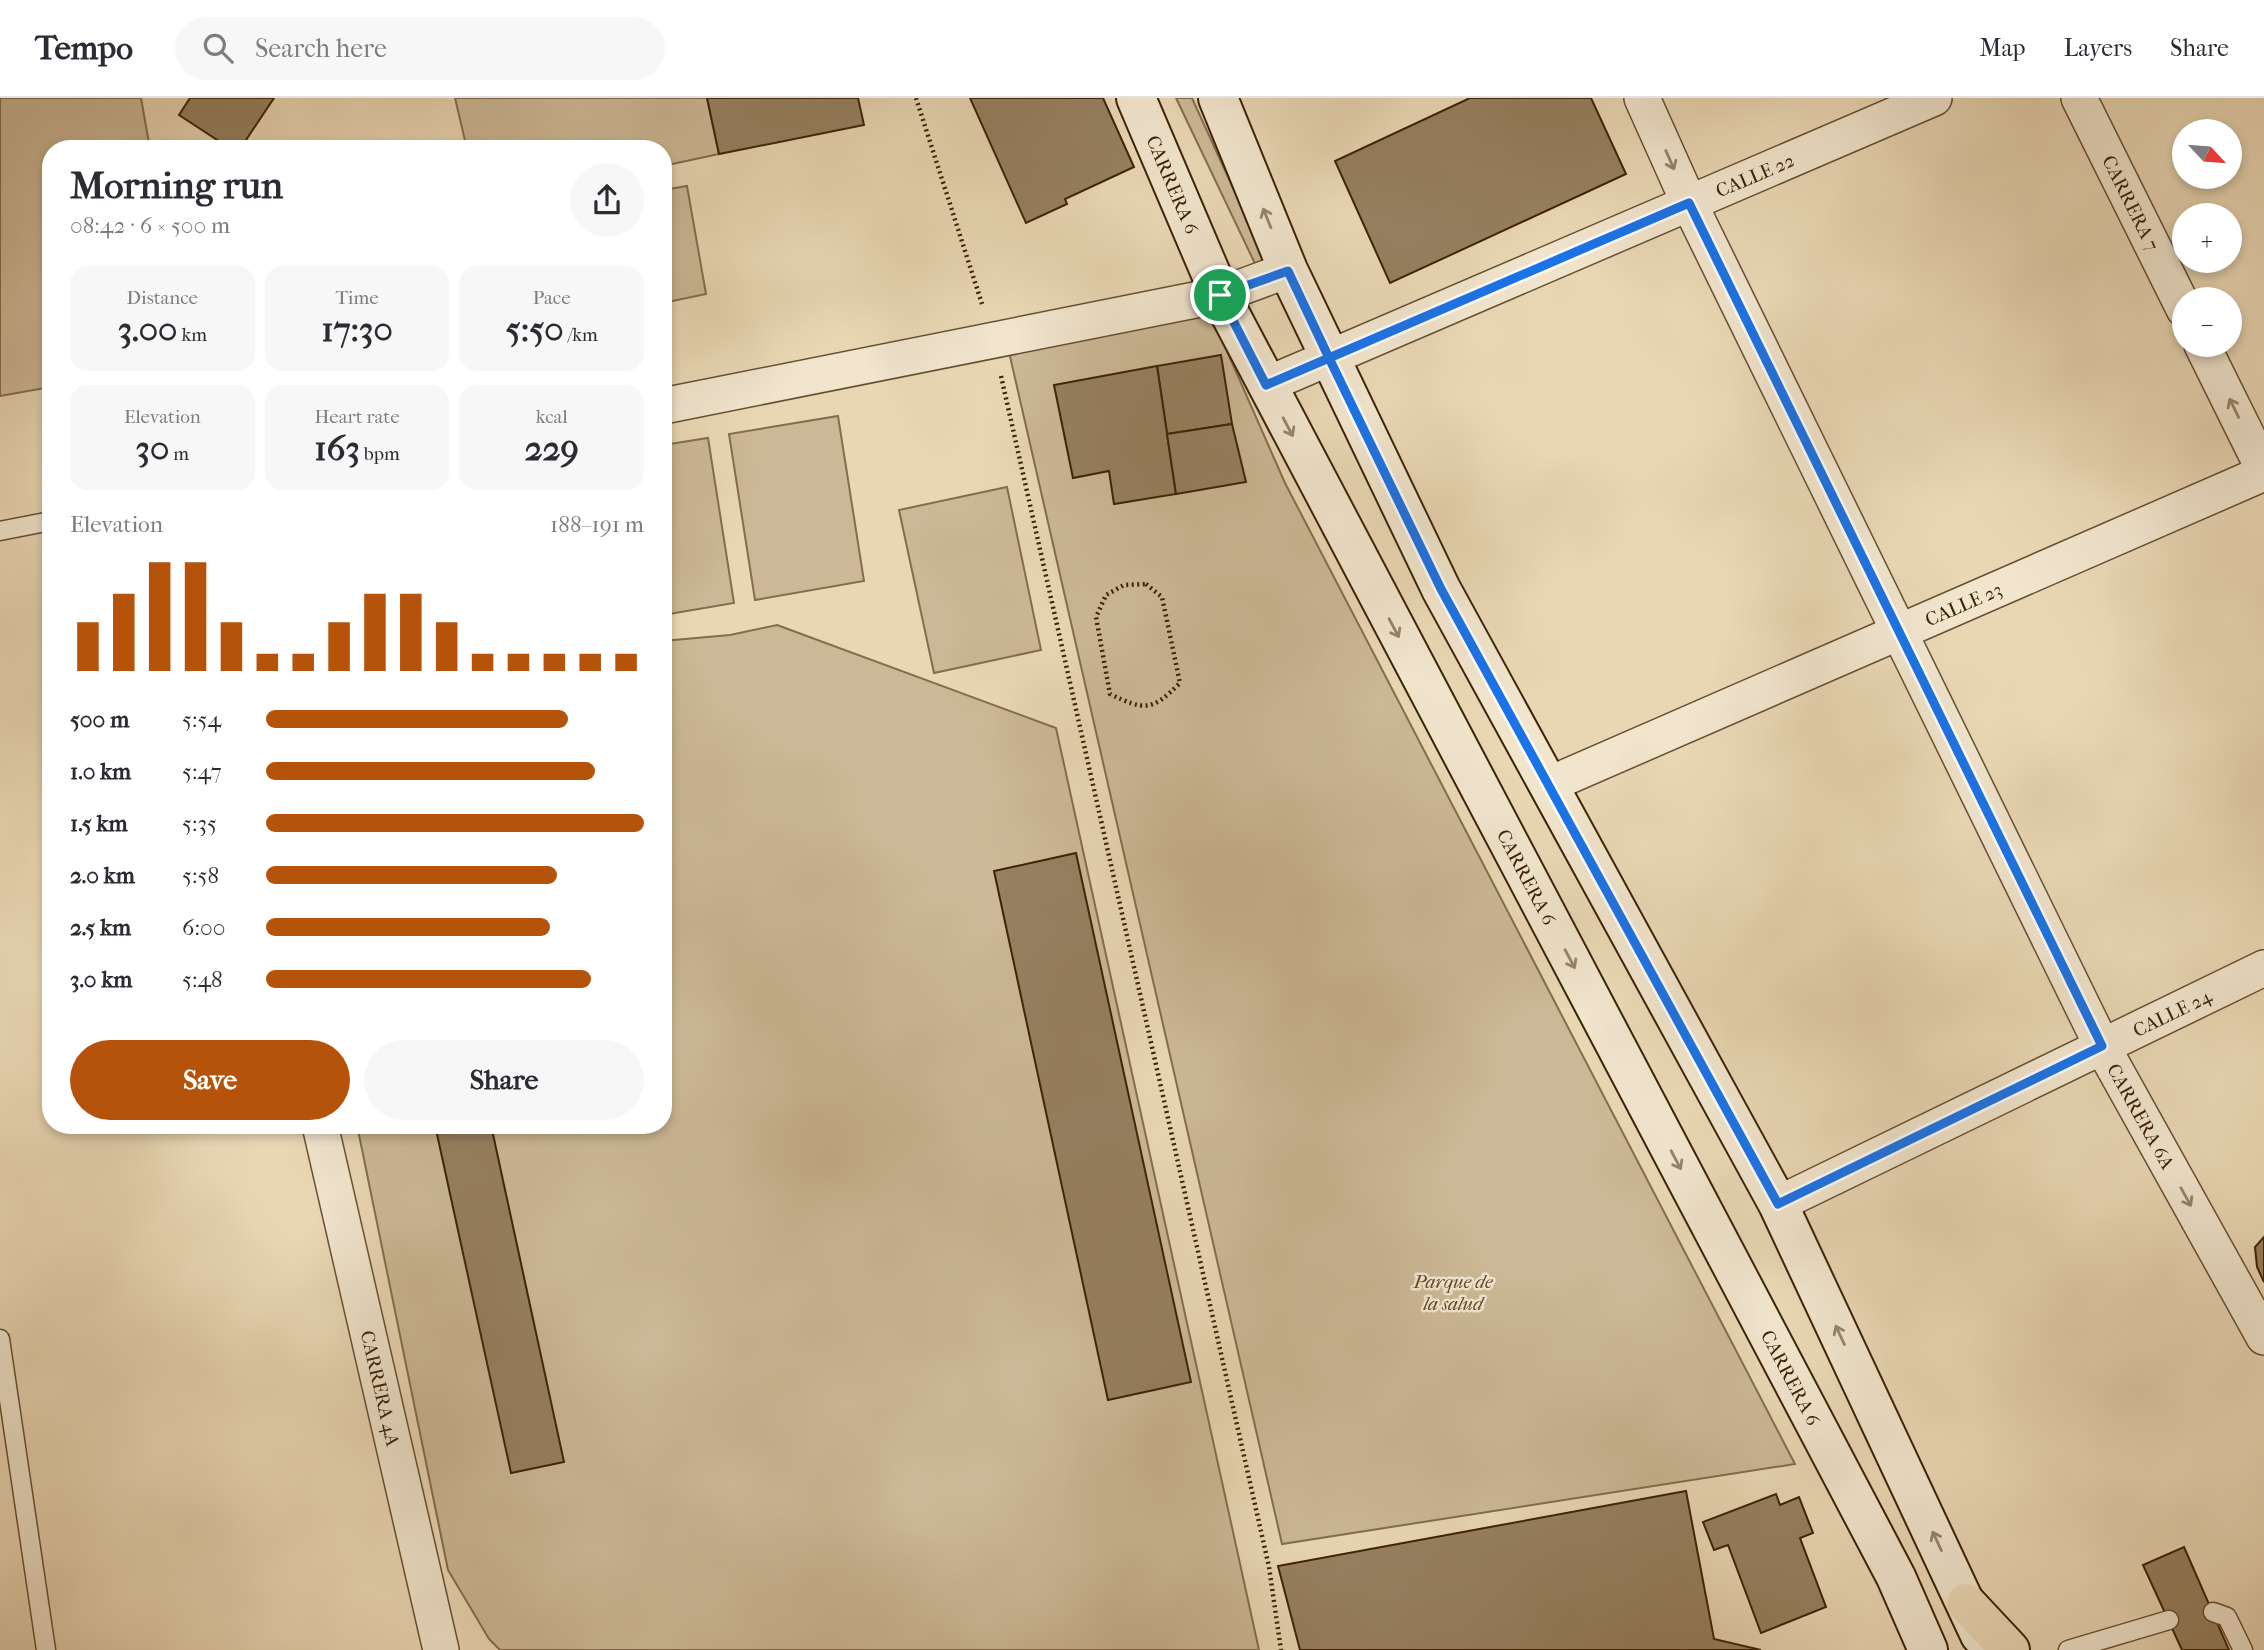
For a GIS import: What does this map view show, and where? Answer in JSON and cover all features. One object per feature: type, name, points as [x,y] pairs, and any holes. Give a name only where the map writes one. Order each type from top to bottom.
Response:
[{"type":"main road","name":"CARRERA 6","points":[[1136,98],[1220,295],[1883,1552],[1928,1650]]},
{"type":"main road","points":[[1218,98],[1288,271],[1441,589],[1778,1204],[1987,1650]]},
{"type":"main road","points":[[1966,1603],[2010,1650]]},
{"type":"street","name":"CARRERA 6A","points":[[1642,98],[1689,203],[2102,1046],[2264,1337]]},
{"type":"street","name":"CALLE 22","points":[[1266,385],[1934,98]]},
{"type":"street","name":"CARRERA 7","points":[[2079,98],[2173,287]]},
{"type":"street","points":[[672,404],[1220,295],[1288,271]]},
{"type":"street","points":[[2208,357],[2264,471]]},
{"type":"street","name":"CALLE 23","points":[[1548,785],[2264,471]]},
{"type":"street","name":"CALLE 24","points":[[1778,1204],[2264,968]]},
{"type":"street","name":"CARRERA 4A","points":[[322,1134],[441,1650]]},
{"type":"lane","points":[[0,531],[42,523]]},
{"type":"lane","points":[[0,1339],[46,1650]]},
{"type":"lane","points":[[2213,1612],[2227,1617],[2243,1650]]},
{"type":"lane","points":[[2068,1650],[2169,1620]]},
{"type":"path","points":[[916,98],[994,340],[1266,1553],[1281,1650]]},
{"type":"path","points":[[1146,584],[1162,597],[1180,683],[1164,700],[1154,706],[1129,703],[1110,694],[1096,617],[1106,595],[1124,585],[1146,584]]},
{"type":"green space","points":[[0,98],[141,98],[148,140],[42,140],[42,389],[0,396]]},
{"type":"green space","points":[[455,98],[707,98],[719,154],[672,164],[672,140],[465,140]]},
{"type":"green space","points":[[1176,98],[1192,98],[1268,265],[1259,272]]},
{"type":"green space","points":[[687,186],[706,294],[672,301],[672,188]]},
{"type":"green space","name":"Parque de la salud","points":[[1211,315],[1285,483],[1795,1464],[1282,1544],[1009,352]]},
{"type":"green space","points":[[838,416],[864,581],[755,600],[729,434]]},
{"type":"green space","points":[[708,438],[734,603],[672,613],[672,444]]},
{"type":"green space","points":[[1007,487],[1041,650],[934,673],[899,510]]},
{"type":"green space","points":[[777,625],[1056,728],[1259,1650],[500,1650],[489,1639],[448,1570],[359,1134],[672,1134],[672,640],[730,635]]},
{"type":"building","points":[[190,98],[274,98],[246,140],[217,140],[179,115]]},
{"type":"building","points":[[707,98],[858,98],[864,125],[719,154]]},
{"type":"building","points":[[970,98],[1103,98],[1134,167],[1065,199],[1067,204],[1026,223]]},
{"type":"building","points":[[1470,98],[1591,98],[1626,174],[1390,283],[1335,161]]},
{"type":"building","points":[[1221,355],[1232,424],[1167,434],[1157,366]]},
{"type":"building","points":[[1157,366],[1176,494],[1114,504],[1109,471],[1073,478],[1054,385]]},
{"type":"building","points":[[1232,424],[1246,482],[1176,494],[1167,434]]},
{"type":"building","points":[[1076,853],[1191,1382],[1108,1400],[994,871]]},
{"type":"building","points":[[437,1134],[493,1134],[564,1462],[511,1473]]},
{"type":"building","points":[[2264,1237],[2264,1282],[2257,1267],[2255,1247]]},
{"type":"building","points":[[1686,1491],[1714,1639],[1761,1650],[1300,1650],[1278,1566]]},
{"type":"building","points":[[1776,1494],[1780,1505],[1799,1497],[1813,1533],[1800,1538],[1826,1607],[1761,1633],[1728,1545],[1714,1550],[1703,1522]]},
{"type":"building","points":[[2184,1547],[2229,1650],[2182,1650],[2143,1565]]},
{"type":"route","points":[[1220,295],[1266,385],[1329,358],[1441,589],[1778,1204],[2102,1046],[1689,203],[1329,358],[1288,271],[1220,295]]}]
